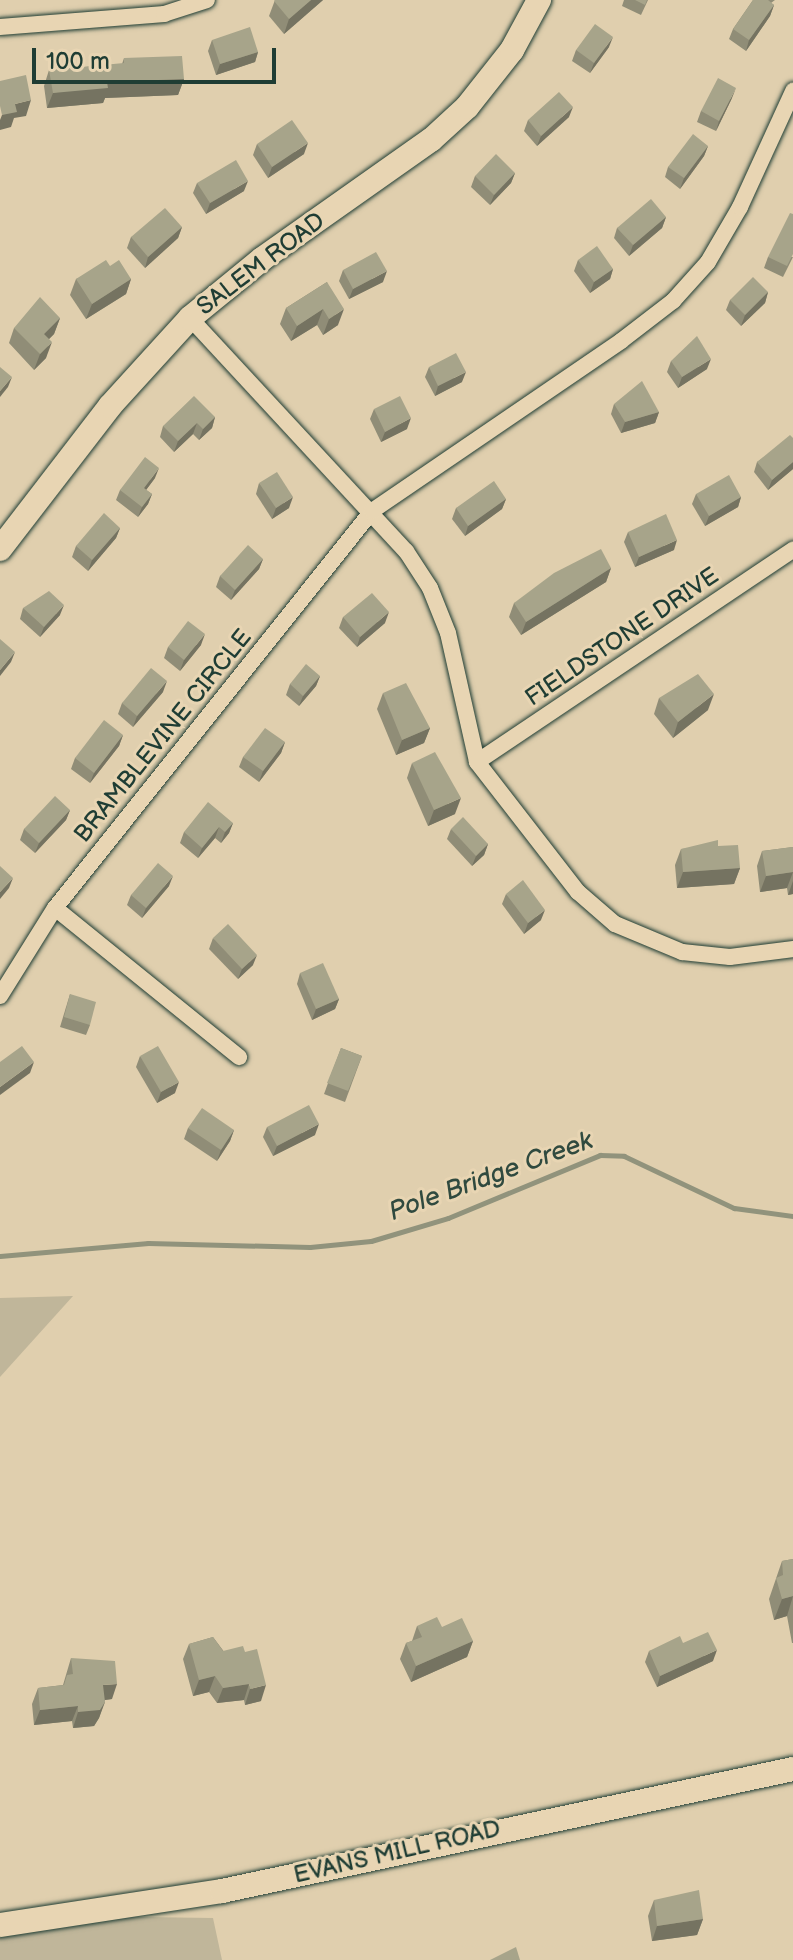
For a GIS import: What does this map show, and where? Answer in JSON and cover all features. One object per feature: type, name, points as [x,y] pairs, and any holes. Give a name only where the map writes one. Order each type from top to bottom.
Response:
[{"type":"main road","name":"SALEM ROAD","points":[[0,549],[110,406],[190,318],[262,259],[440,132],[512,50],[539,0]]},
{"type":"main road","name":"EVANS MILL ROAD","points":[[0,1925],[222,1891],[793,1769]]},
{"type":"street","points":[[0,27],[164,14],[207,0]]},
{"type":"street","name":"BRAMBLEVINE CIRCLE","points":[[0,996],[55,908],[372,511],[673,301],[708,262],[740,207],[793,91]]},
{"type":"street","points":[[190,318],[372,511],[430,588],[448,633],[477,762],[578,892],[615,924],[658,945],[706,956],[793,949]]},
{"type":"street","name":"FIELDSTONE DRIVE","points":[[477,762],[793,550]]},
{"type":"street","points":[[55,908],[239,1057]]},
{"type":"shaded area","points":[[73,1296],[0,1377],[0,1298]]},
{"type":"shaded area","points":[[0,1915],[213,1918],[222,1960],[0,1960]]},
{"type":"building","points":[[275,0],[311,0],[289,19]]},
{"type":"building","points":[[753,0],[768,0],[774,5],[749,40],[733,29]]},
{"type":"building","points":[[595,24],[613,37],[594,63],[576,50]]},
{"type":"building","points":[[250,27],[258,52],[220,64],[212,40]]},
{"type":"building","points":[[182,56],[184,79],[107,82],[108,88],[53,93],[49,70],[124,63],[124,58]]},
{"type":"building","points":[[26,75],[31,100],[15,104],[17,112],[2,115],[0,81]]},
{"type":"building","points":[[718,78],[736,88],[719,121],[701,111]]},
{"type":"building","points":[[559,92],[573,107],[541,136],[528,120]]},
{"type":"building","points":[[292,120],[308,143],[272,167],[257,144]]},
{"type":"building","points":[[693,134],[708,146],[684,178],[668,167]]},
{"type":"building","points":[[496,154],[515,173],[494,195],[475,176]]},
{"type":"building","points":[[236,160],[248,181],[210,203],[197,183]]},
{"type":"building","points":[[651,199],[666,217],[633,245],[617,228]]},
{"type":"building","points":[[165,208],[182,227],[148,257],[131,237]]},
{"type":"building","points":[[790,213],[793,214],[793,254],[787,266],[768,257]]},
{"type":"building","points":[[597,246],[613,269],[594,282],[578,260]]},
{"type":"building","points":[[376,252],[387,271],[353,289],[343,270]]},
{"type":"building","points":[[106,260],[110,266],[119,260],[131,279],[92,304],[76,279]]},
{"type":"building","points":[[753,277],[768,292],[745,315],[730,300]]},
{"type":"building","points":[[327,282],[344,309],[329,319],[323,309],[297,326],[286,308]]},
{"type":"building","points":[[40,297],[60,318],[44,334],[52,342],[40,354],[14,328]]},
{"type":"building","points":[[697,336],[711,359],[682,377],[671,361]]},
{"type":"building","points":[[456,353],[466,372],[438,386],[429,367]]},
{"type":"building","points":[[0,367],[12,377],[0,391]]},
{"type":"building","points":[[642,381],[659,412],[625,422],[614,404]]},
{"type":"building","points":[[194,396],[215,417],[203,429],[197,423],[178,441],[163,426]]},
{"type":"building","points":[[400,396],[411,418],[385,432],[374,409]]},
{"type":"building","points":[[790,435],[793,438],[793,462],[772,480],[757,462]]},
{"type":"building","points":[[145,457],[159,468],[144,488],[152,494],[142,507],[120,490]]},
{"type":"building","points":[[277,472],[293,497],[276,508],[259,483]]},
{"type":"building","points":[[729,475],[741,497],[709,516],[696,494]]},
{"type":"building","points":[[494,481],[506,499],[468,526],[456,508]]},
{"type":"building","points":[[104,513],[120,528],[92,560],[76,546]]},
{"type":"building","points":[[666,514],[677,540],[639,557],[628,532]]},
{"type":"building","points":[[248,545],[263,559],[235,590],[220,576]]},
{"type":"building","points":[[601,549],[611,568],[526,622],[514,603],[554,573]]},
{"type":"building","points":[[49,591],[64,605],[44,627],[23,608]]},
{"type":"building","points":[[372,593],[389,612],[360,637],[343,617]]},
{"type":"building","points":[[188,621],[205,634],[184,660],[168,647]]},
{"type":"building","points":[[0,639],[15,652],[0,670]]},
{"type":"building","points":[[306,664],[320,676],[303,696],[290,684]]},
{"type":"building","points":[[151,668],[167,681],[137,716],[122,703]]},
{"type":"building","points":[[698,674],[714,694],[678,722],[659,698]]},
{"type":"building","points":[[406,683],[430,728],[402,740],[383,693]]},
{"type":"building","points":[[104,720],[123,735],[94,773],[75,758]]},
{"type":"building","points":[[265,728],[285,742],[263,771],[243,757]]},
{"type":"building","points":[[435,752],[461,798],[434,810],[412,763]]},
{"type":"building","points":[[55,796],[70,810],[39,843],[24,829]]},
{"type":"building","points":[[208,802],[233,823],[225,832],[219,827],[202,848],[184,832]]},
{"type":"building","points":[[463,817],[488,844],[476,856],[451,829]]},
{"type":"building","points":[[718,840],[718,846],[738,845],[740,868],[683,872],[681,849]]},
{"type":"building","points":[[793,847],[793,872],[766,876],[762,851]]},
{"type":"building","points":[[158,863],[173,876],[146,908],[131,895]]},
{"type":"building","points":[[0,866],[13,878],[0,892]]},
{"type":"building","points":[[523,880],[545,910],[528,923],[506,894]]},
{"type":"building","points":[[228,924],[257,955],[242,969],[213,938]]},
{"type":"building","points":[[323,963],[339,999],[316,1009],[300,973]]},
{"type":"building","points":[[70,994],[96,1002],[90,1025],[64,1017]]},
{"type":"building","points":[[22,1046],[34,1062],[0,1087],[0,1062]]},
{"type":"building","points":[[158,1046],[179,1082],[161,1092],[140,1056]]},
{"type":"building","points":[[341,1048],[362,1056],[348,1091],[327,1083]]},
{"type":"building","points":[[309,1105],[319,1124],[277,1146],[267,1127]]},
{"type":"building","points":[[202,1108],[234,1130],[221,1150],[188,1128]]},
{"type":"building","points":[[793,1559],[793,1596],[782,1599],[776,1578],[783,1575],[782,1561]]},
{"type":"building","points":[[437,1617],[442,1627],[462,1618],[473,1641],[416,1666],[406,1643],[422,1637],[417,1626]]},
{"type":"building","points":[[708,1632],[717,1650],[660,1676],[649,1651],[680,1636],[683,1643]]},
{"type":"building","points":[[213,1637],[223,1651],[243,1646],[245,1652],[257,1649],[266,1685],[250,1689],[249,1684],[223,1688],[215,1676],[199,1680],[189,1644]]},
{"type":"building","points":[[71,1658],[115,1661],[117,1684],[103,1685],[105,1702],[100,1710],[78,1712],[78,1706],[40,1710],[38,1688],[64,1685],[67,1675],[73,1674]]},
{"type":"building","points":[[699,1890],[703,1919],[657,1926],[654,1900]]},
{"type":"building","points":[[516,1947],[520,1960],[490,1960]]},
{"type":"waterway","name":"Pole Bridge Creek","points":[[0,1256],[148,1243],[310,1247],[371,1241],[448,1218],[600,1155],[624,1156],[734,1208],[793,1216]]}]
